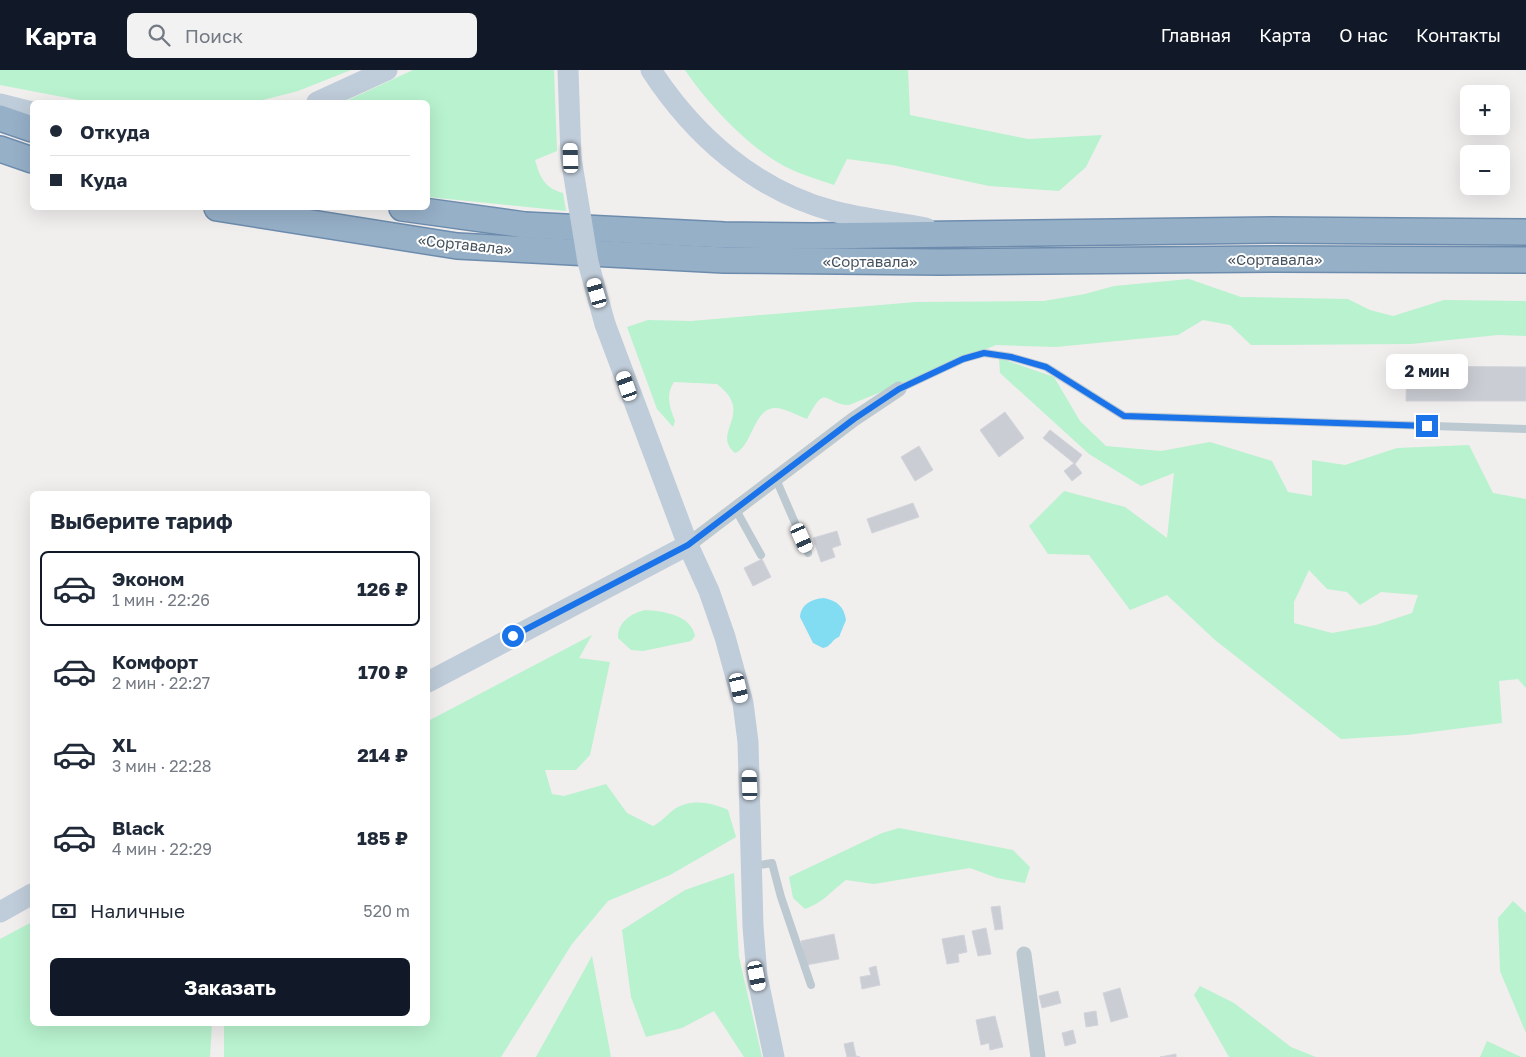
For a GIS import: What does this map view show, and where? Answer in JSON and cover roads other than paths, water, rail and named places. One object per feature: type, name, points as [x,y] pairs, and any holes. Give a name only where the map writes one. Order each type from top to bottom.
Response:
[{"type":"highway","points":[[0,118],[30,128]]},
{"type":"highway","points":[[0,149],[30,159]]},
{"type":"highway","name":"«Сортавала»","points":[[230,210],[457,246],[724,260],[941,262],[1277,259],[1526,260]]},
{"type":"highway","name":"«Сортавала»","points":[[416,210],[525,225],[566,228],[803,236],[1274,230],[1526,232]]},
{"type":"main road","points":[[321,100],[387,70]]},
{"type":"main road","points":[[568,70],[571,158],[588,262],[605,324],[688,545],[709,591],[725,637],[743,703],[748,750],[757,976],[774,1057]]},
{"type":"main road","points":[[651,70],[688,122],[724,155],[769,186],[805,202],[834,211],[951,233]]},
{"type":"main road","points":[[0,104],[30,112]]},
{"type":"main road","points":[[430,681],[688,545]]},
{"type":"main road","points":[[0,912],[30,895]]},
{"type":"street","points":[[688,545],[854,419],[899,389]]},
{"type":"street","points":[[1024,954],[1038,1057]]},
{"type":"lane","points":[[899,389],[963,359],[984,353],[1011,357],[1046,367],[1124,416],[1526,429]]},
{"type":"lane","points":[[776,479],[808,553]]},
{"type":"lane","points":[[736,510],[761,555]]},
{"type":"lane","points":[[752,866],[772,863],[811,985]]},
{"type":"water","points":[[824,598],[833,601],[842,608],[846,620],[839,637],[823,648],[813,643],[800,617],[802,609],[808,603]]}]
